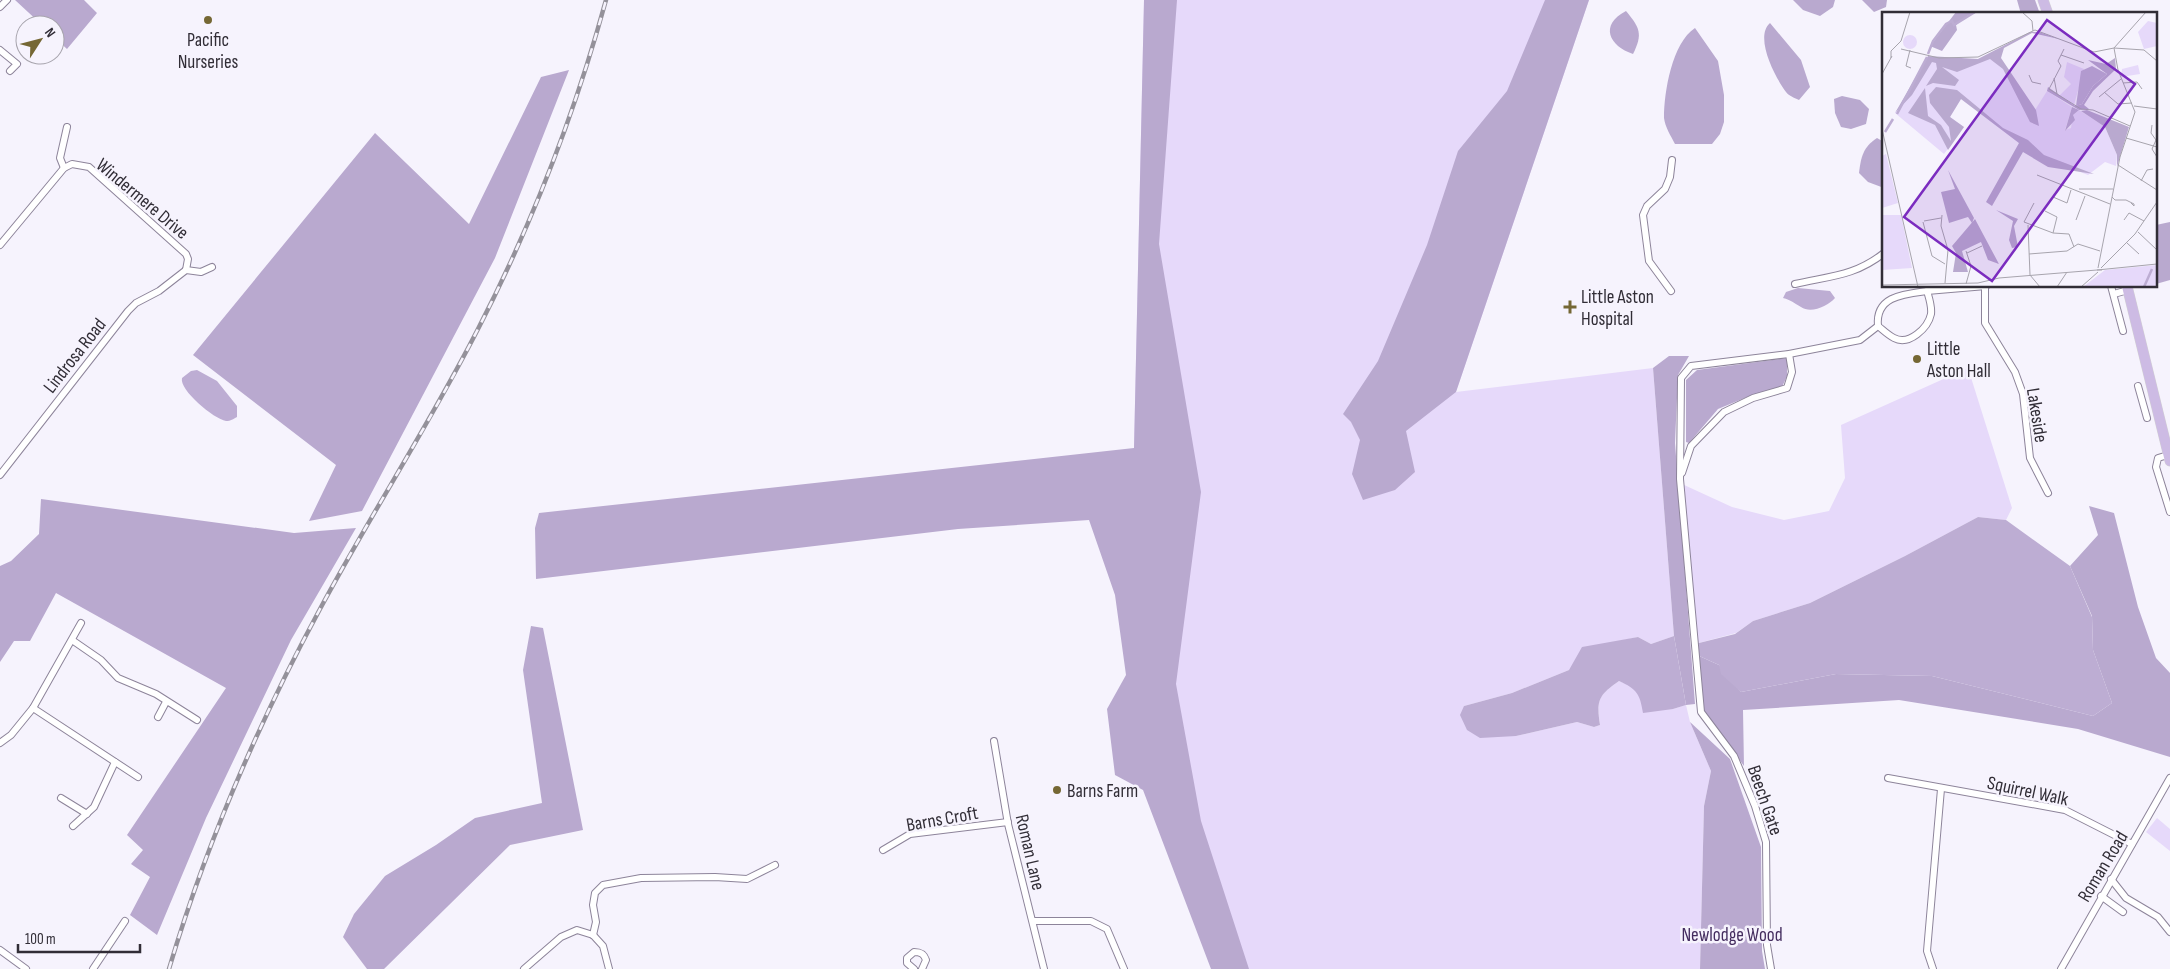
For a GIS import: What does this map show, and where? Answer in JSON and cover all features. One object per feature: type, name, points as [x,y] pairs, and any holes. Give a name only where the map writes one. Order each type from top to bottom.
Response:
[{"type":"main road","points":[[2043,0],[2047,12]]},
{"type":"main road","points":[[2127,288],[2169,458]]},
{"type":"street","points":[[0,7],[6,0]]},
{"type":"street","points":[[0,50],[15,62]]},
{"type":"street","points":[[10,71],[16,65]]},
{"type":"street","points":[[0,245],[64,168],[60,158],[66,126]]},
{"type":"street","points":[[1670,291],[1649,261],[1643,215],[1647,206],[1664,189],[1670,177],[1672,160]]},
{"type":"street","name":"Windermere Drive","points":[[64,168],[72,164],[88,167],[186,254],[188,259],[186,270]]},
{"type":"street","points":[[1795,284],[1851,273],[1871,263],[1882,255]]},
{"type":"street","points":[[186,270],[201,272],[212,267]]},
{"type":"street","name":"Lindrosa Road","points":[[0,475],[128,311],[136,303],[159,291],[186,270]]},
{"type":"street","points":[[1927,291],[1931,311],[1930,319],[1920,332],[1906,340],[1895,339],[1878,326],[1877,315],[1883,304],[1904,294],[1927,291],[1962,288]]},
{"type":"street","name":"Lakeside","points":[[1985,288],[1984,324],[2015,372],[2023,394],[2030,458],[2048,493]]},
{"type":"street","points":[[2111,288],[2122,331]]},
{"type":"street","points":[[2114,294],[2127,288]]},
{"type":"street","points":[[1680,480],[1681,378],[1692,366],[1789,354],[1860,340],[1878,326]]},
{"type":"street","points":[[1680,480],[1692,446],[1724,412],[1753,398],[1787,388],[1792,372],[1789,354]]},
{"type":"street","points":[[2138,386],[2147,418]]},
{"type":"street","points":[[2145,408],[2157,406]]},
{"type":"street","points":[[2169,458],[2158,458],[2156,467],[2170,512]]},
{"type":"street","name":"Beech Gate","points":[[1680,480],[1701,712],[1734,756],[1755,806],[1766,842],[1767,945],[1771,969]]},
{"type":"street","points":[[0,743],[11,735],[33,708],[81,624]]},
{"type":"street","points":[[72,640],[101,660],[118,678],[156,694],[166,702],[198,720]]},
{"type":"street","points":[[158,717],[166,702]]},
{"type":"street","points":[[33,708],[138,777]]},
{"type":"street","name":"Roman Lane","points":[[994,741],[1008,822],[1044,969]]},
{"type":"street","points":[[73,826],[94,807],[114,762]]},
{"type":"street","name":"Squirrel Walk","points":[[1888,778],[2065,810],[2132,844]]},
{"type":"street","name":"Roman Road","points":[[2061,969],[2170,778]]},
{"type":"street","points":[[1933,969],[1927,951],[1941,789]]},
{"type":"street","points":[[61,798],[87,814]]},
{"type":"street","name":"Barns Croft","points":[[883,850],[910,834],[1008,822]]},
{"type":"street","points":[[593,935],[596,922],[593,905],[595,892],[603,886],[641,878],[715,877],[747,879],[775,864]]},
{"type":"street","points":[[2111,879],[2126,898],[2158,917],[2170,932]]},
{"type":"street","points":[[2101,896],[2123,912]]},
{"type":"street","points":[[93,969],[125,921]]},
{"type":"street","points":[[1033,921],[1091,921],[1107,929],[1124,969]]},
{"type":"street","points":[[524,969],[561,937],[577,930],[593,935],[603,946],[609,969]]},
{"type":"street","points":[[100,942],[107,949]]},
{"type":"street","points":[[0,950],[26,969]]},
{"type":"street","points":[[914,969],[906,963],[907,958],[914,952],[920,952],[924,955],[926,960],[922,969]]},
{"type":"shaded area","points":[[1144,0],[1589,0],[1456,392],[1653,368],[1674,636],[1651,644],[1638,637],[1615,642],[1569,670],[1512,693],[1464,706],[1516,736],[1577,722],[1594,727],[1600,725],[1598,709],[1600,699],[1607,690],[1619,681],[1634,687],[1641,699],[1673,709],[1686,705],[1690,722],[1711,771],[1704,806],[1700,969],[1213,969],[1134,448]]},
{"type":"shaded area","points":[[1798,288],[1830,291],[1835,298],[1819,308],[1805,309],[1783,298],[1786,292]]},
{"type":"shaded area","points":[[1968,368],[2012,508],[2006,520],[1978,517],[1810,603],[1753,621],[1736,633],[1695,644],[1682,484],[1732,507],[1784,520],[1829,511],[1845,478],[1841,425]]},
{"type":"shaded area","points":[[197,370],[217,381],[237,406],[237,417],[228,421],[221,419],[206,410],[191,396],[186,390],[182,378],[191,371]]},
{"type":"shaded area","points":[[1978,517],[2006,520],[2070,566],[2092,617],[2093,650],[2112,703],[2093,716],[1932,676],[1836,674],[1741,692],[1721,674],[1719,665],[1697,655],[1695,644],[1735,634],[1753,621],[1810,603]]},
{"type":"shaded area","points":[[1674,636],[1686,705],[1673,709],[1643,713],[1641,701],[1637,693],[1619,681],[1607,690],[1600,699],[1598,710],[1600,725],[1594,727],[1577,722],[1516,736],[1480,738],[1467,730],[1460,715],[1464,706],[1512,693],[1569,670],[1582,647],[1638,637],[1651,644]]},
{"type":"shaded area","points":[[2157,818],[2170,829],[2170,851],[2146,832]]},
{"type":"green space","points":[[15,0],[84,0],[97,13],[67,49],[65,47],[65,15],[31,15]]},
{"type":"green space","points":[[1144,0],[1177,0],[1159,244],[1201,492],[1176,684],[1201,821],[1249,969],[1211,969],[1143,790],[1115,775],[1107,709],[1126,675],[1115,595],[1089,520],[958,529],[536,579],[535,528],[539,513],[1134,448]]},
{"type":"green space","points":[[1545,0],[1589,0],[1456,392],[1406,431],[1415,472],[1395,490],[1363,500],[1352,474],[1360,440],[1351,422],[1343,414],[1378,361],[1427,245],[1458,151],[1507,91]]},
{"type":"green space","points":[[1793,0],[1835,0],[1833,7],[1820,16],[1803,10]]},
{"type":"green space","points":[[1862,0],[1887,0],[1886,7],[1874,12]]},
{"type":"green space","points":[[2017,0],[2035,0],[2039,12],[2020,12]]},
{"type":"green space","points":[[1626,11],[1637,27],[1639,36],[1633,54],[1618,46],[1610,35],[1612,22]]},
{"type":"green space","points":[[1770,23],[1801,60],[1810,87],[1799,100],[1786,92],[1768,57],[1764,38]]},
{"type":"green space","points":[[1695,28],[1718,61],[1724,95],[1724,122],[1720,134],[1712,144],[1675,144],[1664,118],[1668,82],[1680,45]]},
{"type":"green space","points":[[569,70],[495,258],[362,511],[309,521],[336,465],[193,355],[375,133],[469,224],[541,77]]},
{"type":"green space","points":[[1842,96],[1860,100],[1869,109],[1866,124],[1851,129],[1841,127],[1835,113],[1834,99]]},
{"type":"green space","points":[[1877,138],[1882,141],[1882,187],[1868,182],[1859,173],[1864,153]]},
{"type":"green space","points":[[2170,222],[2170,280],[2158,283],[2158,225]]},
{"type":"green space","points":[[1669,356],[1689,356],[1678,375],[1675,443],[1695,704],[1686,705],[1674,636],[1653,368]]},
{"type":"green space","points":[[1787,358],[1787,376],[1782,387],[1747,397],[1718,409],[1689,443],[1686,442],[1686,380],[1697,370]]},
{"type":"green space","points":[[41,499],[294,533],[356,528],[291,640],[206,818],[157,935],[130,915],[150,877],[131,864],[143,850],[127,835],[226,688],[56,593],[30,641],[14,641],[0,662],[0,566],[11,561],[39,534]]},
{"type":"green space","points":[[2089,506],[2114,513],[2138,607],[2156,658],[2170,673],[2170,757],[2078,729],[1899,700],[1743,710],[1744,766],[1704,712],[1697,655],[1719,665],[1741,692],[1836,674],[1932,676],[2093,716],[2112,703],[2093,650],[2092,616],[2070,566],[2098,535]]},
{"type":"green space","points":[[531,626],[543,628],[583,830],[510,845],[384,969],[367,969],[343,937],[354,914],[385,876],[436,845],[475,818],[542,803],[523,670]]},
{"type":"green space","name":"Newlodge Wood","points":[[1690,722],[1730,759],[1761,847],[1762,951],[1765,969],[1700,969],[1704,806],[1711,771]]},
{"type":"railway","points":[[169,969],[199,876],[235,785],[275,696],[339,574],[420,435],[498,289],[551,168],[581,84],[606,0]]},
{"type":"place","name":"Pacific Nurseries","points":[[208,20]]},
{"type":"place","name":"Little Aston Hospital","points":[[1570,307]]},
{"type":"place","name":"Little Aston Hall","points":[[1917,359]]},
{"type":"place","name":"Barns Farm","points":[[1057,790]]}]
